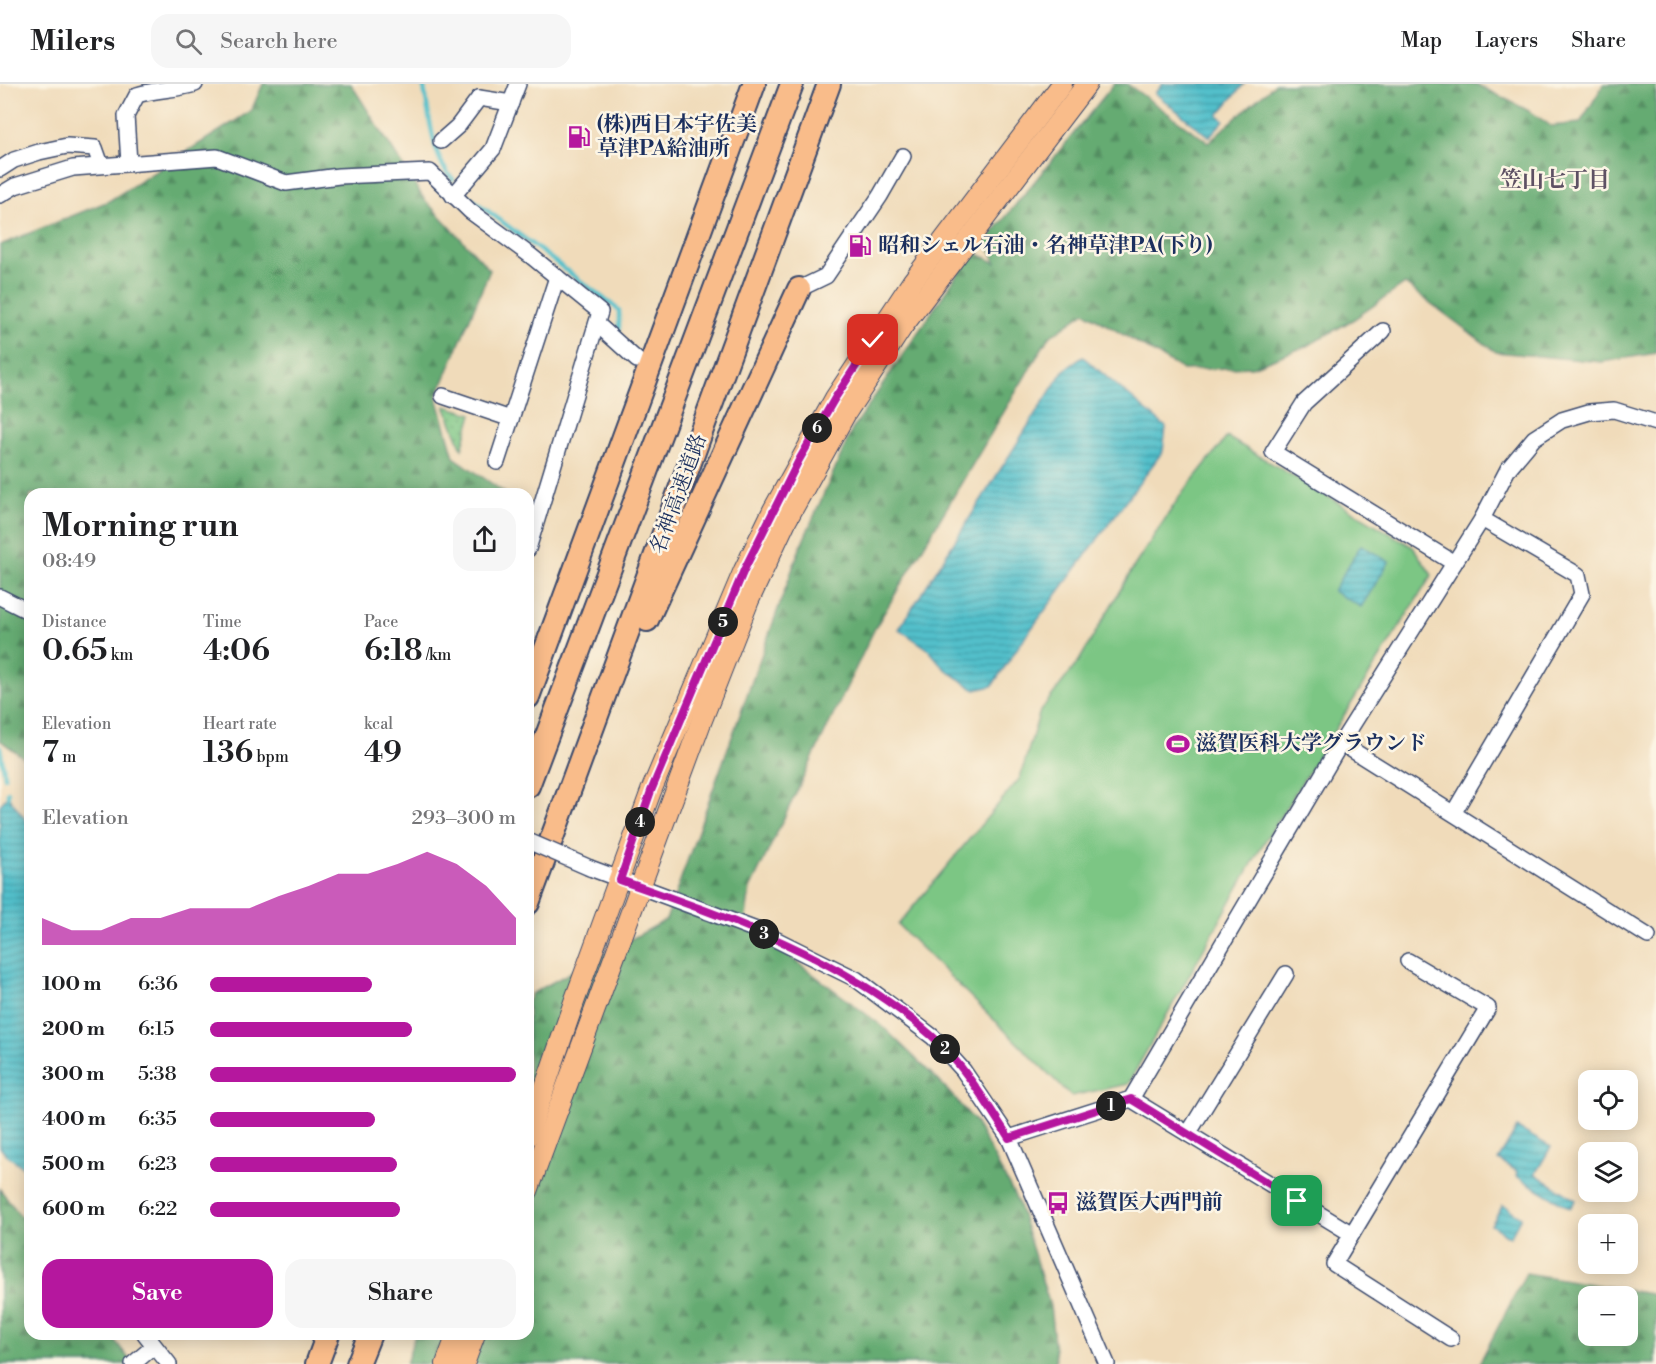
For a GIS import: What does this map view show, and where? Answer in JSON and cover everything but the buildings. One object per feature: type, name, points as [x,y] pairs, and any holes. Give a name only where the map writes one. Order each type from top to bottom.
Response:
[{"type":"highway","points":[[534,681],[754,84]]},
{"type":"highway","name":"名神高速道路","points":[[534,770],[792,84]]},
{"type":"highway","name":"名神高速道路","points":[[534,887],[829,84]]},
{"type":"highway","points":[[584,756],[799,289]]},
{"type":"highway","points":[[317,1364],[326,1340]]},
{"type":"highway","points":[[358,1364],[368,1340]]},
{"type":"main road","points":[[534,1119],[651,791],[744,570],[799,460],[835,398],[912,282],[1062,84]]},
{"type":"main road","points":[[534,1175],[639,887],[749,600],[785,523],[846,413],[903,326],[1087,84]]},
{"type":"main road","points":[[446,1364],[455,1340]]},
{"type":"main road","points":[[464,1364],[473,1340]]},
{"type":"street","points":[[129,163],[126,116],[137,95],[153,90],[183,88],[195,84]]},
{"type":"street","points":[[453,196],[493,149],[518,84]]},
{"type":"street","points":[[441,141],[458,126],[476,91],[511,103]]},
{"type":"street","points":[[0,169],[14,160],[67,146],[95,148],[101,165]]},
{"type":"street","points":[[799,289],[826,276],[880,196],[903,156]]},
{"type":"street","points":[[0,195],[15,186],[73,168],[217,157],[286,183],[339,176],[429,172],[470,211],[600,312],[534,529]]},
{"type":"street","points":[[496,462],[557,277]]},
{"type":"street","points":[[597,324],[637,360]]},
{"type":"street","points":[[1383,331],[1304,403],[1273,452],[1454,562]]},
{"type":"street","points":[[443,396],[511,418]]},
{"type":"street","points":[[1009,1138],[1131,1099],[1341,743],[1482,519],[1508,469],[1534,438],[1562,420],[1589,412],[1614,410],[1656,423]]},
{"type":"street","points":[[1454,812],[1582,594],[1578,575],[1482,519]]},
{"type":"street","points":[[0,597],[24,609]]},
{"type":"street","points":[[1341,743],[1648,936]]},
{"type":"street","points":[[534,844],[620,880],[759,931],[855,979],[933,1037],[963,1070],[1009,1138],[1107,1364]]},
{"type":"street","points":[[1408,962],[1488,1008],[1334,1264],[1451,1339]]},
{"type":"street","points":[[1188,1134],[1286,974]]},
{"type":"street","points":[[1131,1099],[1352,1234]]},
{"type":"street","points":[[133,1364],[149,1340],[169,1364]]},
{"type":"green space","points":[[263,84],[351,84],[424,199],[490,270],[437,397],[454,457],[498,488],[24,488],[24,758],[0,740],[0,245],[109,201],[251,111]]},
{"type":"green space","points":[[1114,84],[1127,84],[1208,142],[1275,84],[1476,84],[1531,112],[1551,126],[1580,123],[1604,84],[1656,84],[1656,353],[1602,362],[1496,352],[1405,284],[1354,319],[1309,345],[1252,367],[1183,370],[1085,312],[1048,338],[875,628],[750,889],[745,923],[882,1026],[940,1082],[974,1120],[1018,1202],[1050,1306],[1055,1364],[406,1364],[413,1340],[534,1340],[534,992],[666,920],[800,548],[852,430],[973,251],[996,263],[986,241]]},
{"type":"green space","points":[[445,406],[472,414],[462,449]]},
{"type":"green space","name":"滋賀医科大学グラウンド","points":[[1227,437],[1413,547],[1432,575],[1262,846],[1128,1084],[1071,1096],[898,925],[1020,778],[1040,711],[1079,661],[1133,568],[1180,496]]},
{"type":"green space","points":[[0,1189],[24,1221],[24,1340],[115,1340],[133,1364],[0,1364]]},
{"type":"green space","points":[[1526,1273],[1603,1286],[1578,1286],[1578,1346],[1638,1346],[1638,1292],[1656,1295],[1656,1364],[1479,1364]]},
{"type":"water","points":[[1163,84],[1244,84],[1218,115],[1224,120],[1209,137],[1155,93]]},
{"type":"water","points":[[1083,357],[1166,427],[1163,451],[1020,644],[992,686],[975,690],[944,668],[928,649],[899,629],[1063,371]]},
{"type":"water","points":[[1361,545],[1389,562],[1361,607],[1333,591]]},
{"type":"water","points":[[8,796],[24,818],[24,1168],[5,1154],[0,1147],[0,805]]},
{"type":"water","points":[[1517,1128],[1551,1147],[1535,1174],[1576,1200],[1570,1208],[1516,1176],[1517,1171],[1498,1160]]},
{"type":"water","points":[[1503,1205],[1521,1217],[1510,1237],[1491,1225]]},
{"type":"waterway","points":[[423,84],[436,148],[440,160],[453,179]]},
{"type":"waterway","points":[[468,196],[619,310],[619,330]]},
{"type":"waterway","points":[[0,747],[5,777]]},
{"type":"place","name":"(株)西日本宇佐美 草津PA給油所","points":[[579,137]]},
{"type":"place","name":"昭和シェル石油・名神草津PA(下り)","points":[[860,246]]},
{"type":"place","name":"滋賀医科大学グラウンド","points":[[1178,744]]},
{"type":"place","name":"滋賀医大西門前","points":[[1058,1203]]},
{"type":"district","name":"笠山七丁目","points":[[1555,180]]},
{"type":"route","points":[[873,340],[835,398],[799,460],[744,570],[651,791],[620,880],[759,931],[855,979],[933,1037],[963,1070],[1009,1138],[1131,1099],[1297,1201]]}]
